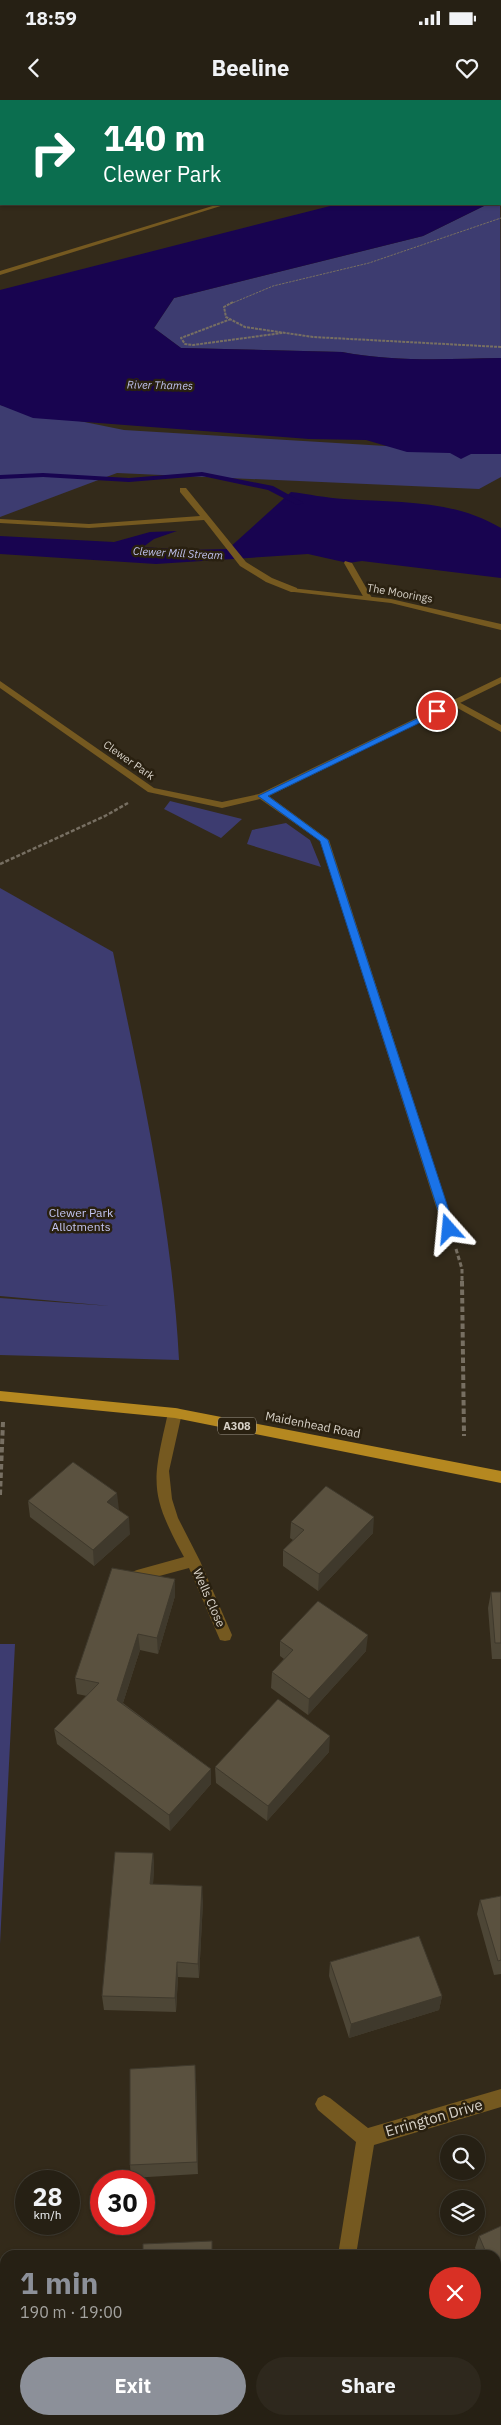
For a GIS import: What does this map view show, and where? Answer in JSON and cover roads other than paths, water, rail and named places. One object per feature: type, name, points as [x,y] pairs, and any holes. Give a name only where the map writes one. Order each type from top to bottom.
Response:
[{"type":"main road","name":"Maidenhead Road","points":[[2,1396],[174,1413],[501,1477]]},
{"type":"street","points":[[0,272],[221,205]]},
{"type":"street","points":[[183,490],[206,518]]},
{"type":"street","points":[[0,521],[89,526],[206,518]]},
{"type":"street","name":"The Moorings","points":[[206,518],[243,564],[269,580],[294,590],[368,598],[455,615],[501,627]]},
{"type":"street","points":[[348,563],[368,598]]},
{"type":"street","name":"Clewer Park","points":[[0,684],[151,790],[222,805],[262,796],[501,680]]},
{"type":"street","points":[[455,703],[501,729]]},
{"type":"street","points":[[262,796],[324,840],[449,1229]]},
{"type":"street","name":"Wells Close","points":[[174,1413],[162,1489],[167,1507],[225,1635]]},
{"type":"street","name":"Wells Close","points":[[137,1576],[192,1561]]},
{"type":"street","name":"Errington Drive","points":[[366,2138],[501,2098]]},
{"type":"street","points":[[324,2104],[366,2138],[348,2250]]},
{"type":"water","name":"River Thames","points":[[334,205],[486,205],[423,236],[174,298],[154,328],[181,348],[342,352],[401,359],[501,358],[501,454],[471,454],[461,459],[450,453],[407,452],[366,440],[309,439],[33,418],[0,405],[0,290]]},
{"type":"water","name":"Clewer Mill Stream","points":[[291,492],[337,498],[425,504],[464,512],[482,519],[501,528],[501,578],[362,561],[348,563],[308,554],[156,564],[0,554],[0,536],[114,542],[150,532],[177,531],[154,539],[143,547],[188,550],[228,549]]},
{"type":"waterway","points":[[0,477],[43,475],[129,480],[202,474],[270,488],[300,503]]},
{"type":"park label","name":"Clewer Park Allotments","points":[[81,1220]]}]
